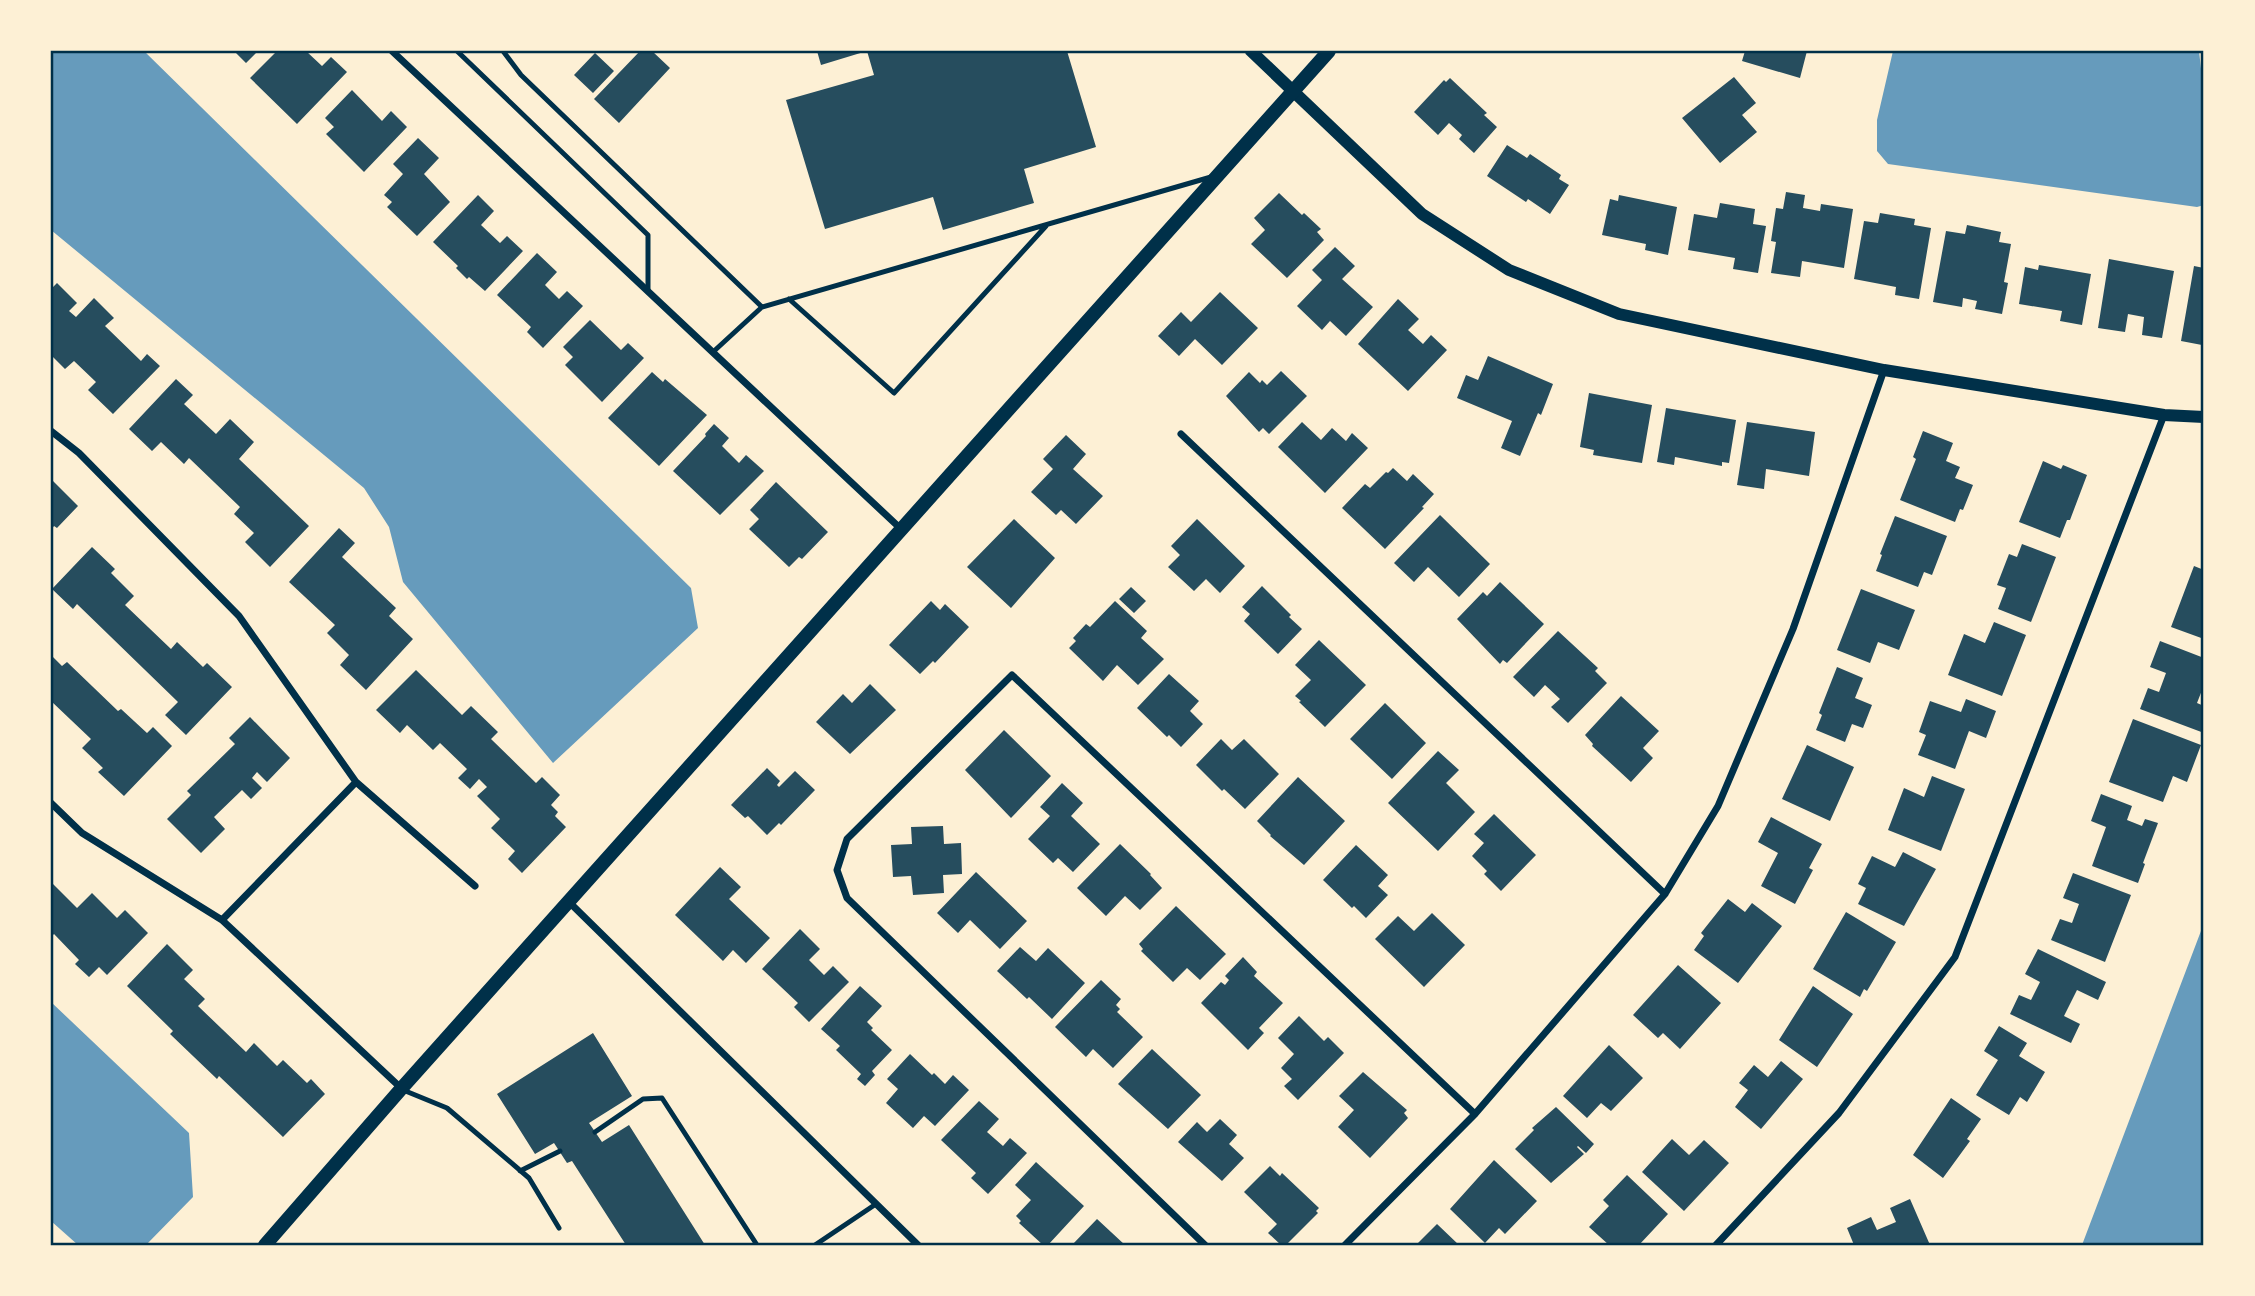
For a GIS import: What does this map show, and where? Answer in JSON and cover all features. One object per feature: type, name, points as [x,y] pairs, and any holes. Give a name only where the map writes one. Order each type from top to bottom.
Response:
[{"type":"main road","points":[[265,1245],[401,1089],[1329,51]]},
{"type":"street","points":[[391,51],[901,529]]},
{"type":"street","points":[[1251,51],[1422,214],[1509,270],[1619,314],[1884,370],[2164,415],[2204,417]]},
{"type":"street","points":[[1345,1245],[1475,1114],[1665,894],[1718,806],[1793,629],[1884,370]]},
{"type":"street","points":[[1716,1245],[1839,1113],[1955,957],[2164,415]]},
{"type":"street","points":[[51,431],[79,453],[239,616],[356,782],[475,886]]},
{"type":"street","points":[[1181,434],[1665,894]]},
{"type":"street","points":[[1205,1245],[847,898],[837,870],[847,839],[1012,675],[1475,1114]]},
{"type":"street","points":[[222,919],[356,782]]},
{"type":"street","points":[[51,803],[82,833],[222,919],[401,1089]]},
{"type":"street","points":[[569,902],[918,1245]]},
{"type":"lane","points":[[457,51],[648,235],[648,292]]},
{"type":"lane","points":[[503,51],[521,75],[762,307]]},
{"type":"lane","points":[[713,352],[762,307],[1217,176]]},
{"type":"lane","points":[[789,299],[894,393],[1048,223]]},
{"type":"lane","points":[[401,1089],[447,1108],[529,1178],[559,1228]]},
{"type":"lane","points":[[595,1132],[643,1099],[662,1098],[757,1245]]},
{"type":"lane","points":[[520,1171],[560,1151]]},
{"type":"lane","points":[[815,1245],[876,1204]]},
{"type":"water","points":[[51,51],[144,51],[691,588],[698,628],[553,763],[403,582],[389,527],[364,488],[51,230]]},
{"type":"water","points":[[1893,51],[2199,51],[2204,95],[2204,205],[2197,207],[1888,164],[1877,151],[1877,120]]},
{"type":"water","points":[[2204,923],[2204,1245],[2082,1245]]},
{"type":"water","points":[[51,1002],[189,1133],[193,1197],[146,1245],[78,1245],[51,1221]]},
{"type":"building","points":[[234,51],[258,51],[246,63]]},
{"type":"building","points":[[277,51],[306,51],[322,66],[331,57],[347,72],[297,124],[250,78]]},
{"type":"building","points":[[640,51],[652,51],[670,68],[619,123],[594,99]]},
{"type":"building","points":[[817,51],[867,51],[821,65]]},
{"type":"building","points":[[867,51],[1067,51],[1096,147],[1024,169],[1034,203],[943,230],[933,197],[825,229],[786,100],[874,75]]},
{"type":"building","points":[[1745,51],[1807,51],[1800,78],[1742,61]]},
{"type":"building","points":[[595,53],[614,71],[593,93],[574,75]]},
{"type":"building","points":[[1734,77],[1756,103],[1742,115],[1757,132],[1720,163],[1682,118]]},
{"type":"building","points":[[1450,78],[1487,113],[1484,115],[1497,127],[1474,153],[1459,139],[1462,135],[1449,123],[1438,135],[1414,112],[1444,80],[1446,82]]},
{"type":"building","points":[[352,90],[382,121],[391,111],[407,127],[364,172],[326,134],[334,127],[325,118]]},
{"type":"building","points":[[418,138],[439,158],[424,174],[450,202],[417,236],[387,207],[392,202],[384,195],[403,174],[393,164]]},
{"type":"building","points":[[1507,145],[1527,158],[1530,154],[1561,175],[1559,179],[1569,185],[1550,214],[1528,199],[1526,202],[1487,176]]},
{"type":"building","points":[[1786,192],[1805,195],[1803,208],[1820,211],[1821,204],[1853,209],[1844,268],[1802,261],[1800,277],[1771,273],[1776,242],[1771,241],[1776,208],[1783,209]]},
{"type":"building","points":[[1279,193],[1321,229],[1317,232],[1324,240],[1287,278],[1251,244],[1265,230],[1254,218]]},
{"type":"building","points":[[478,195],[494,211],[481,225],[500,243],[507,236],[523,251],[485,291],[469,277],[467,279],[456,268],[458,266],[433,242]]},
{"type":"building","points":[[1619,195],[1677,207],[1668,255],[1645,250],[1646,244],[1602,235],[1610,199],[1618,201]]},
{"type":"building","points":[[1720,203],[1755,209],[1753,224],[1766,226],[1758,273],[1733,269],[1735,258],[1688,250],[1694,214],[1717,218]]},
{"type":"building","points":[[1880,213],[1915,219],[1914,225],[1931,228],[1919,299],[1895,295],[1896,287],[1854,279],[1864,221],[1878,223]]},
{"type":"building","points":[[1967,225],[2001,232],[1999,242],[2011,244],[2002,314],[1975,309],[1977,301],[1963,298],[1962,307],[1933,302],[1946,231],[1965,234]]},
{"type":"building","points":[[1335,247],[1355,266],[1342,279],[1373,307],[1346,336],[1330,321],[1322,330],[1297,306],[1322,280],[1312,270]]},
{"type":"building","points":[[537,253],[557,272],[545,285],[559,299],[567,291],[583,306],[543,348],[527,332],[531,327],[497,295]]},
{"type":"building","points":[[2109,259],[2174,271],[2162,338],[2142,335],[2144,317],[2128,314],[2125,332],[2098,328]]},
{"type":"building","points":[[2039,265],[2091,274],[2082,325],[2060,321],[2062,311],[2019,304],[2025,267],[2038,270]]},
{"type":"building","points":[[2194,266],[2204,268],[2202,345],[2181,341]]},
{"type":"building","points":[[57,283],[77,303],[69,311],[76,317],[94,298],[114,318],[105,326],[141,361],[147,354],[160,366],[113,414],[88,390],[96,382],[74,361],[65,369],[51,355],[51,289]]},
{"type":"building","points":[[1220,292],[1258,328],[1222,365],[1195,339],[1179,356],[1158,336],[1181,312],[1191,322]]},
{"type":"building","points":[[1398,299],[1419,319],[1408,330],[1423,344],[1431,335],[1447,350],[1408,391],[1358,344]]},
{"type":"building","points":[[590,320],[621,350],[628,343],[644,358],[602,402],[565,365],[573,357],[563,347]]},
{"type":"building","points":[[1488,356],[1553,384],[1520,456],[1501,448],[1512,421],[1457,398],[1466,375],[1478,380]]},
{"type":"building","points":[[1281,371],[1307,396],[1269,434],[1263,428],[1259,432],[1226,396],[1249,372],[1260,383],[1262,380],[1267,385]]},
{"type":"building","points":[[652,372],[663,382],[665,379],[707,415],[659,466],[608,418]]},
{"type":"building","points":[[176,379],[193,395],[184,404],[216,434],[230,419],[254,442],[239,459],[309,526],[270,567],[245,542],[254,533],[234,514],[240,507],[189,458],[184,464],[161,442],[152,451],[129,429]]},
{"type":"building","points":[[1589,393],[1652,405],[1642,463],[1593,455],[1594,450],[1580,447]]},
{"type":"building","points":[[1666,408],[1736,420],[1729,463],[1722,462],[1722,466],[1675,457],[1674,465],[1657,462]]},
{"type":"building","points":[[1302,422],[1321,440],[1332,428],[1346,441],[1352,433],[1368,448],[1325,493],[1278,447]]},
{"type":"building","points":[[1747,422],[1815,432],[1809,476],[1766,469],[1764,489],[1737,485]]},
{"type":"building","points":[[714,424],[729,438],[722,446],[739,463],[746,455],[764,471],[720,515],[673,471]]},
{"type":"building","points":[[1923,431],[1953,443],[1946,461],[1960,467],[1955,478],[1973,485],[1955,522],[1900,500],[1916,459],[1913,457]]},
{"type":"building","points":[[1066,435],[1086,454],[1073,469],[1103,496],[1076,524],[1061,510],[1056,515],[1031,492],[1053,469],[1043,459]]},
{"type":"building","points":[[2043,461],[2061,469],[2063,465],[2087,475],[2070,520],[2067,520],[2060,538],[2019,522]]},
{"type":"building","points":[[1393,468],[1407,481],[1413,474],[1434,494],[1385,549],[1342,508],[1365,484],[1370,488]]},
{"type":"building","points":[[51,479],[78,506],[57,528],[54,526],[51,530]]},
{"type":"building","points":[[776,482],[828,532],[802,559],[799,557],[789,567],[749,529],[759,519],[750,510]]},
{"type":"building","points":[[1440,515],[1490,564],[1459,597],[1428,567],[1414,582],[1394,563]]},
{"type":"building","points":[[1895,516],[1947,536],[1932,575],[1924,572],[1918,587],[1876,571]]},
{"type":"building","points":[[1014,519],[1055,558],[1011,608],[967,567]]},
{"type":"building","points":[[1197,519],[1245,566],[1220,593],[1206,579],[1194,591],[1168,567],[1180,555],[1171,546]]},
{"type":"building","points":[[339,528],[355,543],[342,557],[396,608],[389,616],[413,639],[366,690],[340,665],[349,655],[327,633],[335,625],[289,582]]},
{"type":"building","points":[[2022,544],[2056,557],[2031,622],[1998,609],[2006,588],[1997,585],[2009,554],[2017,557]]},
{"type":"building","points":[[92,547],[115,569],[111,573],[134,596],[125,605],[171,649],[177,642],[203,667],[207,663],[232,687],[186,735],[165,715],[178,702],[77,604],[73,609],[52,589]]},
{"type":"building","points":[[2194,566],[2204,570],[2204,639],[2171,627]]},
{"type":"building","points":[[1500,582],[1544,624],[1507,663],[1503,660],[1500,664],[1457,619],[1483,592],[1487,596]]},
{"type":"building","points":[[1262,586],[1302,629],[1278,654],[1244,621],[1250,614],[1242,607]]},
{"type":"building","points":[[1131,587],[1146,601],[1134,613],[1119,599]]},
{"type":"building","points":[[1861,589],[1915,610],[1899,650],[1878,642],[1870,663],[1837,650]]},
{"type":"building","points":[[931,601],[940,610],[945,604],[969,627],[935,663],[933,661],[920,674],[889,645]]},
{"type":"building","points":[[1115,601],[1147,631],[1141,638],[1164,659],[1138,685],[1117,665],[1103,681],[1069,648],[1076,641],[1073,638],[1086,624],[1090,627]]},
{"type":"building","points":[[1994,622],[2026,635],[2002,696],[1948,675],[1964,634],[1985,643]]},
{"type":"building","points":[[1558,631],[1598,668],[1595,671],[1607,683],[1568,723],[1551,707],[1560,699],[1545,685],[1534,697],[1513,677]]},
{"type":"building","points":[[1319,640],[1366,685],[1325,727],[1295,696],[1311,680],[1295,665]]},
{"type":"building","points":[[2160,641],[2204,658],[2204,685],[2197,703],[2204,706],[2204,733],[2140,709],[2148,688],[2159,692],[2166,673],[2150,667]]},
{"type":"building","points":[[51,655],[62,666],[67,662],[118,711],[121,709],[147,733],[153,727],[172,746],[124,796],[98,772],[103,768],[82,748],[91,739],[51,701]]},
{"type":"building","points":[[1837,667],[1863,678],[1855,698],[1872,705],[1863,728],[1852,724],[1845,742],[1816,730],[1822,715],[1819,713]]},
{"type":"building","points":[[416,670],[462,715],[471,706],[498,732],[491,739],[536,783],[542,777],[560,795],[551,805],[558,812],[555,816],[566,827],[522,873],[508,859],[515,851],[491,828],[500,819],[477,796],[487,787],[479,779],[470,789],[458,778],[467,769],[440,743],[433,750],[407,725],[400,733],[376,710]]},
{"type":"building","points":[[1169,674],[1199,701],[1190,711],[1203,724],[1181,747],[1137,708]]},
{"type":"building","points":[[870,684],[896,710],[850,754],[816,722],[843,694],[852,703]]},
{"type":"building","points":[[1621,696],[1659,731],[1643,748],[1653,758],[1631,782],[1592,746],[1585,735]]},
{"type":"building","points":[[1966,699],[1996,711],[1986,738],[1969,731],[1955,769],[1918,755],[1926,735],[1919,732],[1930,701],[1961,712]]},
{"type":"building","points":[[1385,703],[1426,743],[1392,779],[1350,739]]},
{"type":"building","points":[[250,717],[290,758],[267,782],[257,772],[252,778],[262,788],[251,799],[242,790],[214,817],[225,829],[201,853],[167,819],[191,795],[187,791],[235,744],[229,738]]},
{"type":"building","points":[[2133,719],[2201,745],[2187,782],[2173,776],[2163,802],[2109,782]]},
{"type":"building","points":[[1004,730],[1051,776],[1011,818],[965,770]]},
{"type":"building","points":[[1221,739],[1232,750],[1244,739],[1279,774],[1245,809],[1196,765]]},
{"type":"building","points":[[1807,745],[1854,767],[1830,821],[1782,799]]},
{"type":"building","points":[[1438,751],[1459,770],[1446,783],[1475,812],[1438,851],[1388,803]]},
{"type":"building","points":[[767,768],[780,781],[777,785],[779,787],[795,771],[815,790],[781,825],[779,823],[767,835],[748,816],[745,818],[731,805]]},
{"type":"building","points":[[1932,776],[1965,789],[1941,851],[1888,830],[1904,788],[1924,797]]},
{"type":"building","points":[[1298,777],[1345,821],[1304,865],[1257,821]]},
{"type":"building","points":[[1062,783],[1083,803],[1071,816],[1100,844],[1073,872],[1058,858],[1053,863],[1028,839],[1050,816],[1040,807]]},
{"type":"building","points":[[2101,794],[2132,806],[2127,820],[2142,826],[2145,819],[2158,823],[2138,883],[2092,866],[2106,827],[2091,821]]},
{"type":"building","points":[[1494,814],[1536,855],[1501,891],[1484,874],[1487,871],[1472,856],[1484,843],[1474,834]]},
{"type":"building","points":[[1771,817],[1822,844],[1809,868],[1813,870],[1795,904],[1761,886],[1778,853],[1758,842]]},
{"type":"building","points":[[943,826],[944,844],[961,843],[962,874],[943,875],[944,893],[913,895],[911,876],[893,877],[891,845],[912,844],[911,827]]},
{"type":"building","points":[[1120,844],[1162,888],[1140,910],[1125,896],[1106,916],[1077,888]]},
{"type":"building","points":[[1356,845],[1388,875],[1378,886],[1388,895],[1366,918],[1323,880]]},
{"type":"building","points":[[1903,852],[1936,869],[1904,926],[1858,904],[1866,888],[1858,884],[1872,856],[1895,867]]},
{"type":"building","points":[[720,867],[741,887],[729,899],[770,938],[746,963],[733,950],[723,961],[675,915]]},
{"type":"building","points":[[976,872],[1027,921],[1000,949],[970,920],[958,933],[937,913]]},
{"type":"building","points":[[2073,873],[2131,895],[2105,962],[2051,940],[2060,919],[2072,923],[2079,904],[2063,898]]},
{"type":"building","points":[[51,882],[77,908],[92,893],[117,918],[125,910],[148,933],[107,975],[99,967],[89,977],[75,964],[79,960],[54,934],[51,937]]},
{"type":"building","points":[[1728,899],[1745,912],[1752,903],[1782,926],[1738,983],[1694,950],[1704,936],[1701,933]]},
{"type":"building","points":[[1176,906],[1226,954],[1200,980],[1187,968],[1173,982],[1141,951],[1143,949],[1139,944]]},
{"type":"building","points":[[1846,912],[1896,942],[1867,991],[1864,989],[1860,997],[1813,969]]},
{"type":"building","points":[[1432,913],[1465,945],[1424,987],[1375,939],[1398,916],[1414,931]]},
{"type":"building","points":[[800,929],[820,949],[809,960],[824,975],[833,966],[849,982],[809,1022],[794,1007],[798,1003],[762,969]]},
{"type":"building","points":[[167,944],[193,970],[184,979],[205,999],[198,1006],[246,1052],[254,1043],[277,1066],[283,1060],[307,1083],[311,1079],[325,1094],[283,1137],[170,1034],[173,1031],[127,986]]},
{"type":"building","points":[[1020,947],[1036,961],[1048,948],[1085,983],[1052,1019],[997,971]]},
{"type":"building","points":[[2038,949],[2106,982],[2098,1000],[2077,990],[2064,1016],[2080,1024],[2071,1043],[2010,1014],[2019,995],[2031,1000],[2040,982],[2025,974]]},
{"type":"building","points":[[1243,957],[1257,972],[1254,976],[1283,1003],[1259,1028],[1264,1033],[1248,1050],[1201,1003],[1221,982],[1225,985],[1229,980],[1225,976]]},
{"type":"building","points":[[1678,965],[1721,1003],[1680,1049],[1663,1033],[1658,1038],[1633,1015]]},
{"type":"building","points":[[1101,980],[1121,999],[1116,1005],[1120,1009],[1117,1012],[1143,1037],[1113,1068],[1093,1049],[1086,1057],[1055,1027]]},
{"type":"building","points":[[860,986],[882,1006],[867,1022],[873,1028],[871,1030],[892,1050],[872,1071],[875,1075],[865,1086],[857,1079],[861,1074],[836,1050],[840,1046],[821,1029]]},
{"type":"building","points":[[1813,986],[1853,1014],[1817,1067],[1779,1040]]},
{"type":"building","points":[[1299,1016],[1324,1041],[1328,1037],[1344,1053],[1298,1100],[1284,1086],[1292,1079],[1281,1068],[1294,1054],[1278,1038]]},
{"type":"building","points":[[1999,1026],[2027,1043],[2019,1056],[2045,1072],[2027,1102],[2020,1097],[2009,1115],[1976,1095],[1998,1060],[1984,1051]]},
{"type":"building","points":[[593,1033],[632,1096],[589,1123],[602,1142],[629,1125],[705,1245],[626,1245],[572,1161],[567,1163],[554,1143],[535,1154],[497,1094]]},
{"type":"building","points":[[1609,1045],[1643,1078],[1611,1111],[1601,1103],[1587,1118],[1563,1096]]},
{"type":"building","points":[[1152,1049],[1201,1095],[1168,1129],[1118,1084]]},
{"type":"building","points":[[910,1054],[945,1084],[953,1075],[969,1090],[935,1126],[924,1116],[913,1128],[886,1103],[898,1089],[887,1079]]},
{"type":"building","points":[[1781,1061],[1803,1079],[1761,1129],[1735,1107],[1748,1090],[1739,1083],[1754,1065],[1768,1077]]},
{"type":"building","points":[[1363,1072],[1407,1110],[1404,1113],[1408,1118],[1370,1158],[1338,1127],[1354,1110],[1339,1096]]},
{"type":"building","points":[[1951,1098],[1981,1119],[1967,1139],[1970,1141],[1943,1178],[1913,1155]]},
{"type":"building","points":[[979,1101],[999,1119],[987,1132],[1003,1146],[1010,1138],[1027,1153],[988,1194],[971,1178],[976,1173],[941,1140]]},
{"type":"building","points":[[1556,1107],[1594,1144],[1586,1153],[1578,1146],[1584,1154],[1551,1183],[1515,1149],[1534,1130],[1532,1128]]},
{"type":"building","points":[[1220,1119],[1237,1135],[1229,1144],[1244,1158],[1222,1181],[1178,1142],[1197,1122],[1207,1132]]},
{"type":"building","points":[[1672,1139],[1689,1155],[1704,1140],[1729,1163],[1684,1211],[1642,1172]]},
{"type":"building","points":[[1494,1160],[1537,1201],[1505,1234],[1499,1228],[1485,1243],[1450,1209]]},
{"type":"building","points":[[1036,1162],[1084,1206],[1048,1245],[1043,1245],[1019,1223],[1021,1221],[1016,1216],[1031,1200],[1015,1185]]},
{"type":"building","points":[[1270,1166],[1280,1176],[1282,1173],[1319,1208],[1316,1211],[1318,1213],[1286,1245],[1281,1245],[1268,1233],[1277,1224],[1244,1192]]},
{"type":"building","points":[[1627,1175],[1668,1214],[1639,1245],[1609,1245],[1589,1227],[1609,1206],[1603,1200]]},
{"type":"building","points":[[1910,1199],[1930,1245],[1854,1245],[1847,1228],[1871,1217],[1877,1230],[1896,1222],[1890,1208]]},
{"type":"building","points":[[1097,1219],[1125,1245],[1072,1245]]},
{"type":"building","points":[[1437,1224],[1459,1245],[1416,1245]]}]
